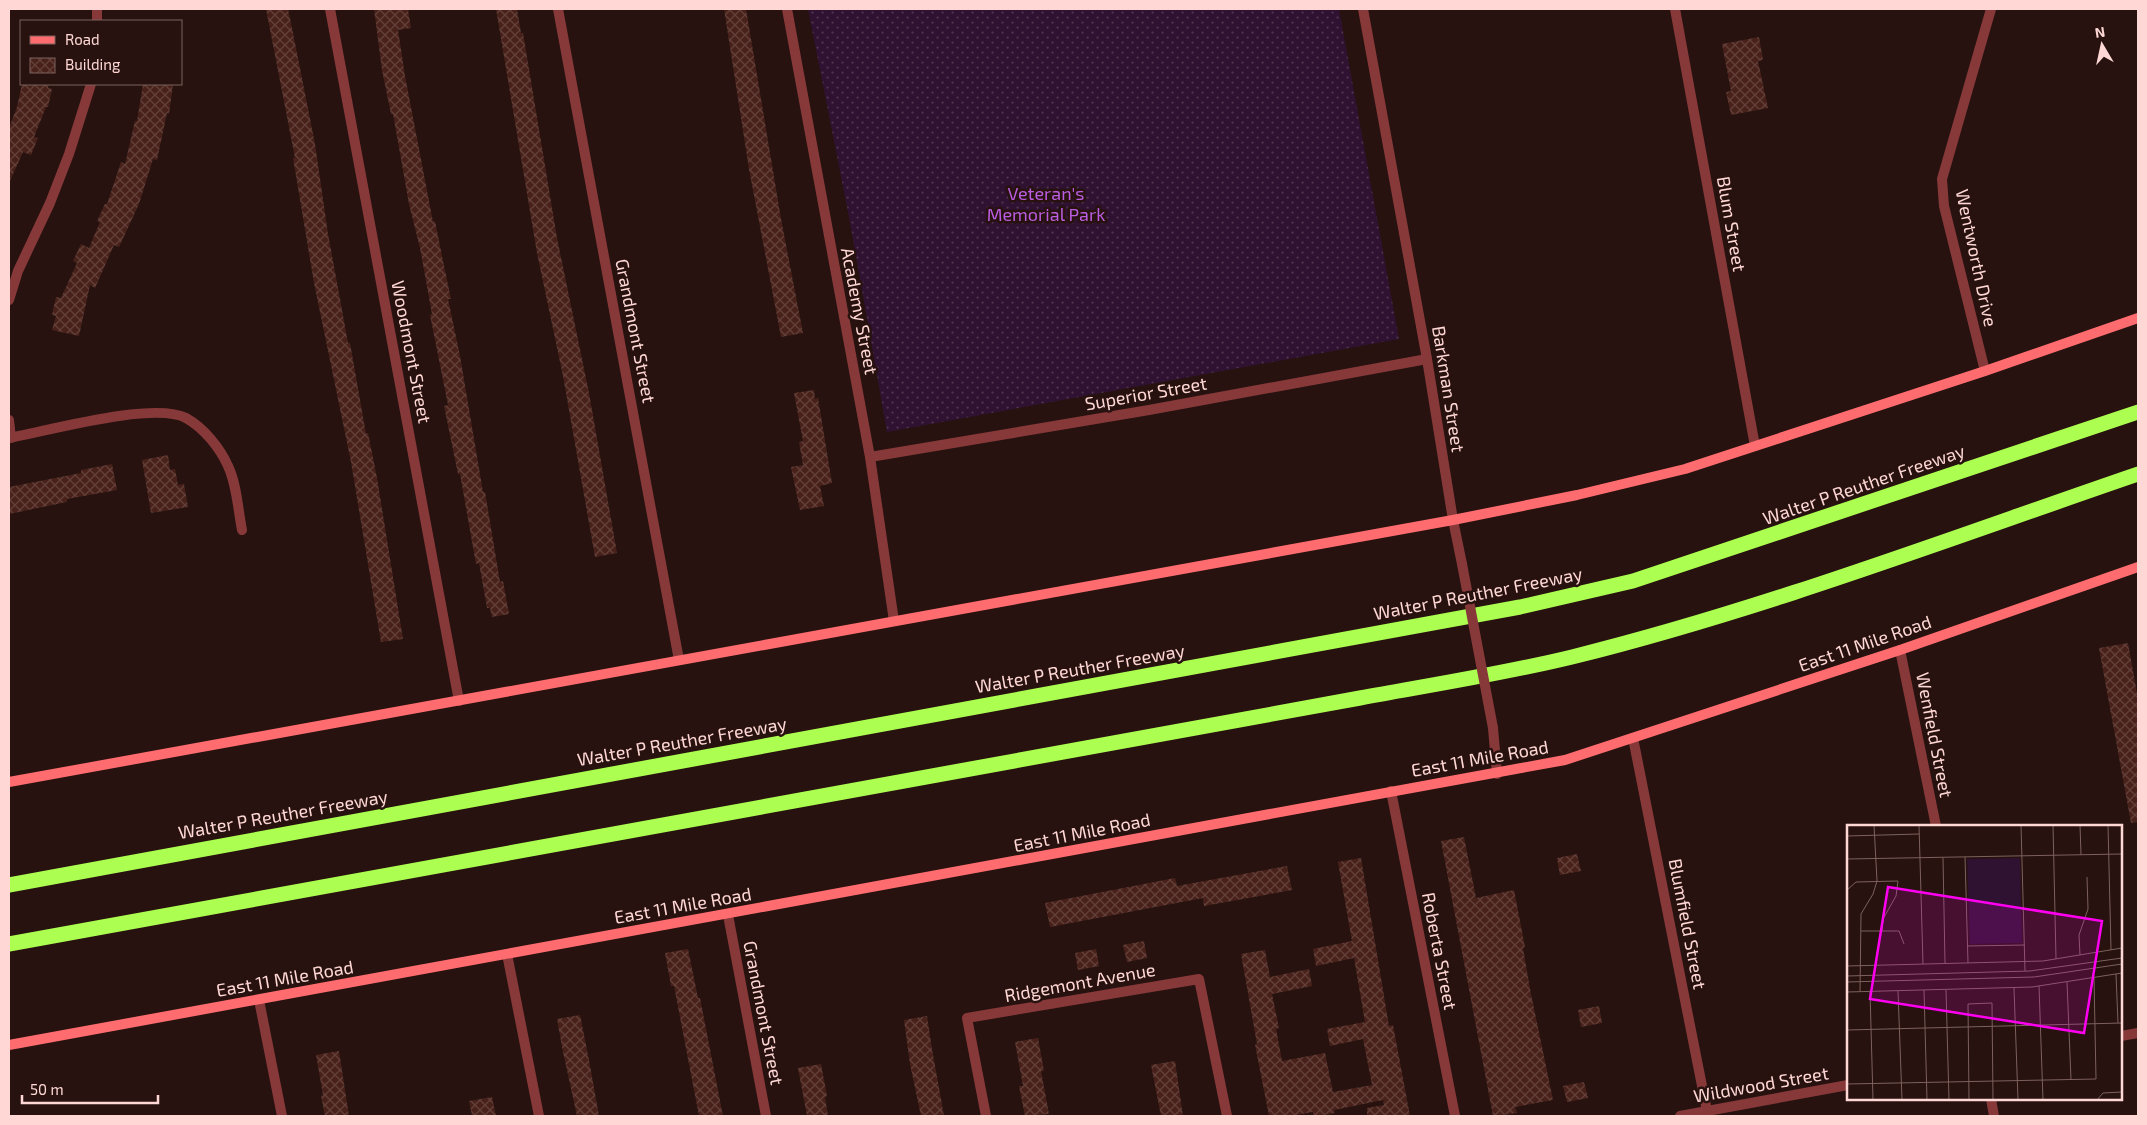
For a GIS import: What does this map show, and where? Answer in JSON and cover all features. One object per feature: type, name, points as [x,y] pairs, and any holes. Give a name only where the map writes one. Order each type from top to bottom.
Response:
[{"type":"highway","name":"Walter P Reuther Freeway","points":[[9,885],[1520,607],[1633,581],[2138,412]]},
{"type":"highway","points":[[9,944],[1378,695],[1571,657],[1699,622],[1766,601],[2138,474]]},
{"type":"main road","points":[[9,782],[1453,520],[1626,484],[1685,469],[1984,371],[2138,318]]},
{"type":"main road","name":"East 11 Mile Road","points":[[9,1045],[728,915],[1565,760],[1900,650],[2138,567]]},
{"type":"street","name":"Woodmont Street","points":[[330,9],[459,701]]},
{"type":"street","name":"Grandmont Street","points":[[558,9],[679,660]]},
{"type":"street","name":"Academy Street","points":[[787,9],[870,457],[894,621]]},
{"type":"street","name":"Barkman Street","points":[[1363,9],[1427,359],[1453,520],[1493,728],[1497,774]]},
{"type":"street","name":"Blum Street","points":[[1675,9],[1755,446]]},
{"type":"street","name":"Wentworth Drive","points":[[1984,371],[1944,206],[1942,179],[1992,9]]},
{"type":"street","points":[[9,300],[18,271],[50,203],[69,154],[91,85]]},
{"type":"street","name":"Superior Street","points":[[870,457],[1149,410],[1427,359]]},
{"type":"street","points":[[9,420],[10,438],[112,418],[149,413],[170,414],[185,418],[201,429],[216,445],[229,467],[242,530]]},
{"type":"street","name":"Wenfield Street","points":[[1900,650],[1936,825]]},
{"type":"street","name":"Blumfield Street","points":[[1633,738],[1708,1114]]},
{"type":"street","name":"Roberta Street","points":[[1391,792],[1455,1116]]},
{"type":"street","name":"Grandmont Street","points":[[728,915],[766,1116]]},
{"type":"street","points":[[507,954],[539,1116]]},
{"type":"street","name":"Ridgemont Avenue","points":[[986,1116],[967,1018],[1198,979],[1226,1116]]},
{"type":"street","points":[[259,1000],[282,1116]]},
{"type":"street","points":[[2122,1036],[2138,1033]]},
{"type":"street","name":"Wildwood Street","points":[[1680,1116],[1708,1114],[1847,1086]]},
{"type":"street","points":[[1991,1100],[1994,1116]]},
{"type":"green space","name":"Veteran's Memorial Park","points":[[808,9],[1339,9],[1399,339],[887,432],[849,217]]},
{"type":"building","points":[[266,9],[288,9],[315,144],[328,234],[348,343],[350,343],[366,434],[368,433],[377,478],[403,639],[381,642],[351,462],[314,283],[293,158],[295,158]]},
{"type":"building","points":[[374,9],[408,9],[411,28],[398,30],[405,76],[433,222],[435,221],[451,299],[448,299],[460,356],[483,492],[485,492],[500,582],[503,581],[509,614],[492,617],[490,608],[487,608],[479,563],[476,564],[460,474],[458,474],[444,406],[448,405],[430,315],[432,314],[420,248],[409,204],[393,114],[391,114],[382,70]]},
{"type":"building","points":[[496,9],[517,9],[521,33],[523,33],[557,238],[589,393],[617,553],[595,557],[563,376],[537,253]]},
{"type":"building","points":[[724,9],[746,9],[781,219],[803,333],[781,337],[749,169]]},
{"type":"building","points":[[1759,37],[1763,60],[1758,61],[1768,108],[1731,115],[1726,92],[1731,91],[1722,44]]},
{"type":"building","points":[[22,85],[49,85],[48,88],[52,89],[48,107],[46,107],[34,137],[38,138],[31,155],[23,152],[9,183],[9,128],[17,107]]},
{"type":"building","points":[[143,85],[173,85],[169,114],[167,113],[157,160],[153,159],[139,204],[119,247],[114,245],[95,288],[90,285],[79,336],[52,330],[56,316],[52,315],[56,297],[61,298],[77,263],[73,261],[81,244],[89,248],[100,222],[97,221],[105,204],[107,204],[121,162],[125,164],[135,121],[137,121]]},
{"type":"building","points":[[814,390],[815,399],[818,398],[832,483],[820,486],[824,506],[800,510],[791,467],[803,465],[799,442],[803,441],[794,393]]},
{"type":"building","points":[[168,455],[170,470],[175,469],[178,485],[184,484],[188,507],[151,513],[142,460]]},
{"type":"building","points":[[112,464],[117,490],[67,499],[67,502],[9,514],[9,487],[81,473],[81,470]]},
{"type":"building","points":[[2128,643],[2138,699],[2138,822],[2131,823],[2099,648]]},
{"type":"building","points":[[1464,837],[1476,898],[1514,890],[1525,947],[1523,948],[1530,989],[1553,1100],[1515,1107],[1517,1113],[1493,1116],[1441,841]]},
{"type":"building","points":[[1577,854],[1581,871],[1560,875],[1557,858]]},
{"type":"building","points":[[1361,858],[1389,1026],[1393,1025],[1410,1116],[1367,1116],[1367,1108],[1384,1105],[1383,1100],[1334,1110],[1335,1113],[1319,1116],[1314,1116],[1313,1112],[1291,1116],[1269,1116],[1255,1045],[1257,1044],[1241,954],[1265,950],[1270,977],[1309,969],[1312,986],[1272,994],[1279,1028],[1276,1029],[1282,1061],[1325,1053],[1333,1092],[1372,1085],[1363,1039],[1330,1046],[1327,1029],[1365,1022],[1354,958],[1316,966],[1313,949],[1352,941],[1338,862]]},
{"type":"building","points":[[1287,866],[1292,890],[1204,906],[1203,898],[1050,927],[1045,903],[1175,878],[1177,886]]},
{"type":"building","points":[[1144,941],[1147,958],[1127,962],[1123,945]]},
{"type":"building","points":[[688,949],[698,998],[700,998],[723,1116],[699,1116],[674,986],[671,986],[665,953]]},
{"type":"building","points":[[1096,949],[1099,966],[1078,970],[1075,953]]},
{"type":"building","points":[[1599,1006],[1602,1023],[1581,1027],[1578,1010]]},
{"type":"building","points":[[580,1015],[599,1116],[577,1116],[563,1052],[557,1019]]},
{"type":"building","points":[[927,1016],[944,1116],[921,1116],[910,1064],[904,1020]]},
{"type":"building","points":[[1038,1038],[1044,1071],[1041,1071],[1049,1114],[1025,1116],[1019,1086],[1023,1086],[1015,1042]]},
{"type":"building","points":[[339,1051],[349,1116],[325,1116],[316,1055]]},
{"type":"building","points":[[1175,1061],[1183,1116],[1161,1116],[1151,1065]]},
{"type":"building","points":[[821,1064],[827,1096],[825,1097],[828,1116],[807,1116],[798,1068]]},
{"type":"building","points":[[1584,1082],[1588,1098],[1567,1102],[1563,1086]]},
{"type":"building","points":[[492,1097],[496,1116],[472,1116],[469,1101]]}]
